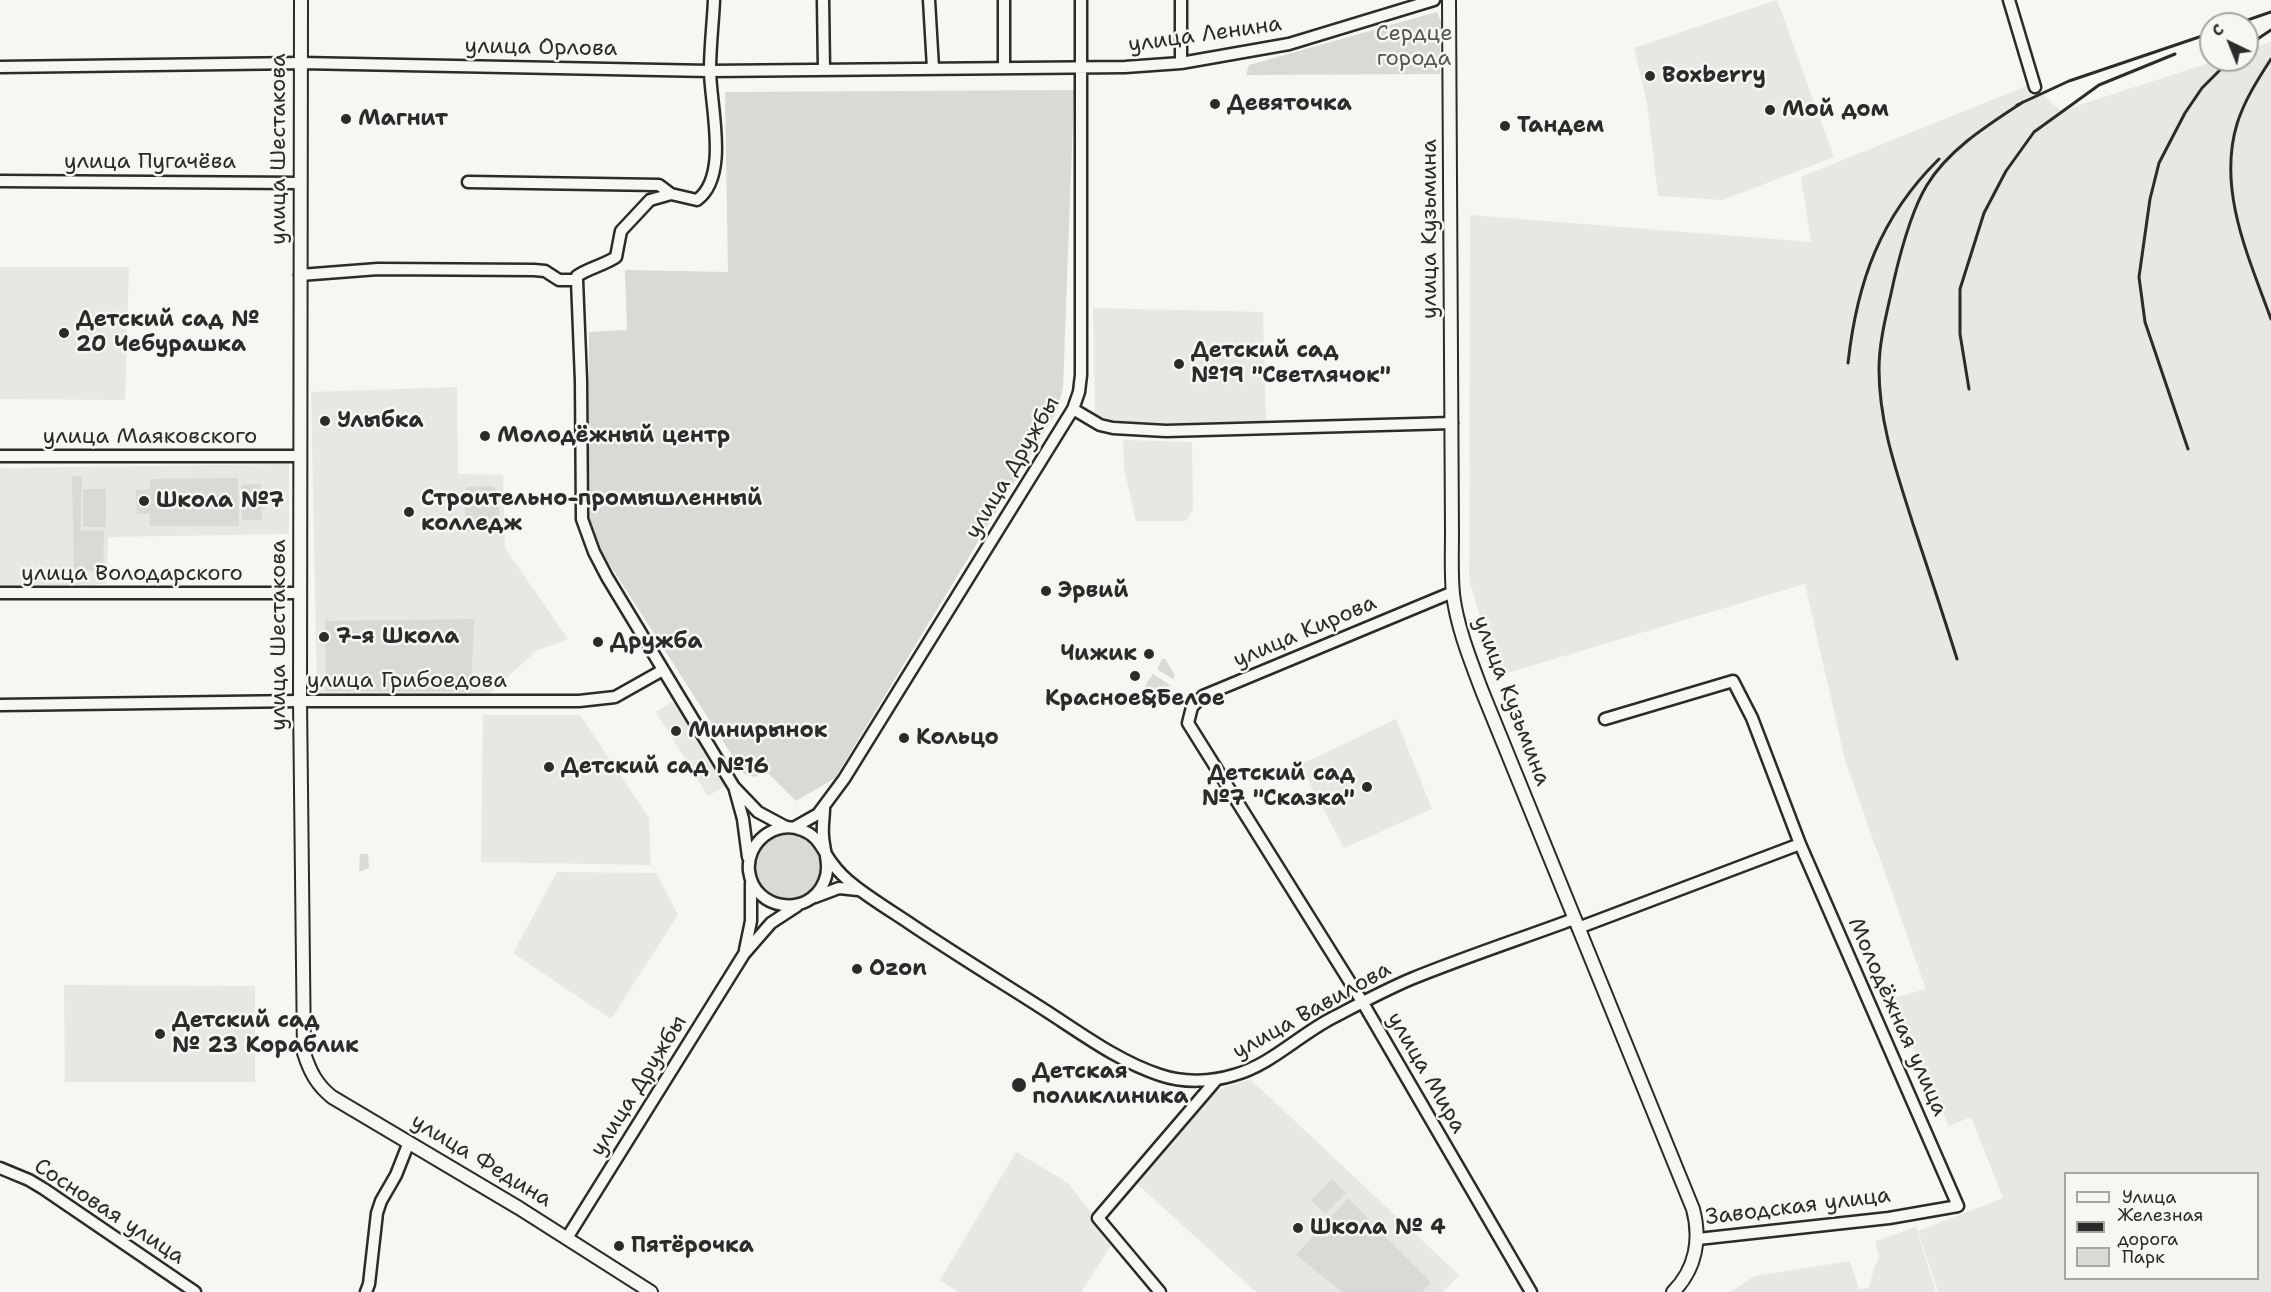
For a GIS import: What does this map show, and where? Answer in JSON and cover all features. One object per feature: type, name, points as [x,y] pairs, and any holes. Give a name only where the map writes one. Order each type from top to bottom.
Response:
[{"type":"main road","name":"улица Шестакова","points":[[301,0],[300,701],[304,1053]]},
{"type":"main road","name":"улица Кузьмина","points":[[1449,0],[1453,592],[1456,612],[1466,647],[1693,1209],[1698,1239]]},
{"type":"main road","name":"улица Федина","points":[[304,1053],[310,1072],[322,1089],[567,1238],[651,1292]]},
{"type":"main road","name":"Заводская улица","points":[[1674,1291],[1690,1269],[1698,1239]]},
{"type":"street","points":[[468,182],[659,184],[671,194],[697,200],[705,194],[710,184],[715,132],[710,71],[714,0]]},
{"type":"street","points":[[823,0],[824,70]]},
{"type":"street","points":[[929,0],[933,68]]},
{"type":"street","points":[[1004,0],[1004,68]]},
{"type":"street","name":"улица Дружбы","points":[[824,808],[1073,409],[1079,392],[1081,375],[1081,0]]},
{"type":"street","points":[[1181,0],[1181,63]]},
{"type":"street","name":"улица Ленина","points":[[1082,67],[1181,63],[1289,44],[1434,0]]},
{"type":"street","points":[[2009,0],[2035,87]]},
{"type":"street","name":"улица Орлова","points":[[0,67],[301,63],[710,71],[1082,67]]},
{"type":"street","name":"улица Пугачёва","points":[[0,181],[300,183]]},
{"type":"street","points":[[671,194],[650,200],[628,222],[621,231],[616,257],[577,276],[581,381],[582,519],[594,552],[607,578],[734,787],[758,812],[772,821],[811,834],[823,847],[826,855]]},
{"type":"street","points":[[300,275],[378,269],[534,270],[544,271],[559,280],[577,280]]},
{"type":"street","points":[[1073,409],[1100,425],[1113,428],[1166,431],[1452,423]]},
{"type":"street","name":"улица Маяковского","points":[[0,456],[300,456]]},
{"type":"street","name":"улица Кирова","points":[[1188,723],[1192,707],[1203,696],[1453,592]]},
{"type":"street","name":"улица Володарского","points":[[0,593],[300,593]]},
{"type":"street","name":"улица Грибоедова","points":[[0,705],[598,700],[615,697],[663,670]]},
{"type":"street","points":[[1605,719],[1733,681],[1752,718],[1800,844]]},
{"type":"street","name":"улица Мира","points":[[1188,723],[1363,1003],[1531,1292]]},
{"type":"street","points":[[734,787],[743,819],[751,881],[751,921],[744,954]]},
{"type":"street","points":[[749,863],[751,854],[761,838],[768,832],[791,827],[819,814],[824,808]]},
{"type":"street","points":[[751,881],[761,896],[785,906],[808,901],[821,889],[828,867],[823,836],[824,808]]},
{"type":"street","name":"улица Вавилова","points":[[826,855],[843,876],[859,890],[958,956],[1129,1062],[1178,1080],[1217,1078],[1250,1070],[1310,1030],[1410,979],[1576,924],[1800,844]]},
{"type":"street","name":"Молодёжная улица","points":[[1800,844],[1958,1206]]},
{"type":"street","points":[[744,954],[771,923],[808,901],[839,888],[859,890]]},
{"type":"street","name":"улица Дружбы","points":[[567,1238],[744,954]]},
{"type":"street","points":[[1160,1292],[1098,1218],[1217,1078]]},
{"type":"street","points":[[366,1292],[377,1213],[396,1175],[408,1142]]},
{"type":"street","name":"Сосновая улица","points":[[0,1168],[44,1189],[195,1292]]},
{"type":"street","name":"Заводская улица","points":[[1698,1239],[1889,1218],[1958,1206]]},
{"type":"shaded area","points":[[1777,0],[1834,157],[1723,200],[1658,196],[1647,103],[1634,48]]},
{"type":"shaded area","points":[[2271,42],[2271,1292],[1938,1292],[1918,1231],[2003,1198],[1971,1117],[1949,1126],[1891,999],[1926,989],[1845,760],[1805,584],[1497,676],[1469,579],[1470,215],[1811,242],[1801,177],[2031,84],[2061,111],[2199,66],[2199,72],[2259,72],[2259,46]]},
{"type":"shaded area","name":"Детский сад № 20 Чебурашка","points":[[0,267],[129,267],[125,400],[0,399]]},
{"type":"shaded area","name":"Детский сад №19 \"Светлячок\"","points":[[1093,308],[1263,312],[1266,425],[1136,427],[1095,415]]},
{"type":"shaded area","name":"Строительно-промышленный колледж","points":[[457,387],[458,474],[503,475],[505,548],[568,639],[536,651],[487,696],[317,693],[311,392]]},
{"type":"shaded area","points":[[1123,440],[1192,442],[1193,509],[1186,521],[1136,521],[1124,468]]},
{"type":"shaded area","name":"Школа №7","points":[[289,464],[289,534],[108,537],[107,584],[0,587],[0,468]]},
{"type":"shaded area","points":[[673,701],[725,786],[708,796],[656,712]]},
{"type":"shaded area","name":"Детский сад №16","points":[[483,715],[580,715],[649,818],[651,865],[481,862]]},
{"type":"shaded area","name":"Детский сад №7 \"Сказка\"","points":[[1396,719],[1432,809],[1344,848],[1300,765]]},
{"type":"shaded area","points":[[557,872],[656,873],[678,915],[611,1019],[513,953]]},
{"type":"shaded area","name":"Детский сад № 23 Кораблик","points":[[64,985],[255,986],[255,1082],[65,1082]]},
{"type":"shaded area","name":"Школа № 4","points":[[1250,1079],[1459,1275],[1443,1292],[1256,1292],[1135,1182],[1217,1090]]},
{"type":"shaded area","points":[[1016,1152],[1067,1182],[1114,1241],[1081,1292],[958,1292],[940,1280]]},
{"type":"shaded area","points":[[1916,1227],[1936,1292],[1730,1292],[1755,1276],[1850,1261],[1859,1289],[1868,1288],[1879,1255],[1875,1241]]},
{"type":"green space","name":"Сердце города","points":[[1437,12],[1441,21],[1440,74],[1246,75],[1249,65]]},
{"type":"green space","points":[[1074,90],[1063,388],[1057,411],[835,778],[796,801],[766,771],[755,777],[744,774],[594,540],[588,518],[589,332],[627,330],[625,270],[728,272],[725,92]]},
{"type":"green space","points":[[72,476],[82,477],[81,530],[104,531],[103,572],[74,570]]},
{"type":"green space","points":[[238,478],[239,526],[150,526],[150,514],[137,514],[136,490],[150,489],[150,479]]},
{"type":"green space","points":[[261,484],[262,520],[242,520],[241,485]]},
{"type":"green space","points":[[493,486],[498,491],[500,526],[498,530],[468,532],[465,528],[465,491],[467,487]]},
{"type":"green space","points":[[83,489],[106,489],[106,527],[83,527]]},
{"type":"green space","points":[[474,619],[471,692],[326,691],[325,621]]},
{"type":"green space","points":[[1162,659],[1165,659],[1175,675],[1173,679],[1157,669]]},
{"type":"green space","points":[[1153,674],[1170,685],[1162,694],[1145,686]]},
{"type":"green space","points":[[793,833],[811,842],[818,853],[820,866],[818,879],[811,890],[800,897],[781,899],[763,890],[756,879],[754,860],[763,842],[774,835]]},
{"type":"green space","points":[[360,854],[368,854],[369,868],[359,872]]},
{"type":"green space","points":[[1332,1179],[1346,1193],[1325,1214],[1311,1200]]},
{"type":"green space","points":[[1348,1198],[1431,1283],[1422,1292],[1342,1292],[1296,1255]]},
{"type":"railway","points":[[2259,16],[2271,12]]},
{"type":"railway","points":[[2259,38],[2271,30]]},
{"type":"railway","points":[[2017,105],[2069,81],[2199,37]]},
{"type":"railway","points":[[1969,389],[1960,334],[1960,289],[1984,213],[2006,171],[2034,132],[2099,85],[2175,54]]},
{"type":"railway","points":[[2271,59],[2240,115],[2232,149],[2231,174],[2238,223],[2271,319]]},
{"type":"railway","points":[[2188,449],[2145,322],[2139,277],[2150,199],[2159,163],[2185,113],[2202,88],[2218,72]]},
{"type":"railway","points":[[1957,659],[1890,448],[1880,389],[1880,347],[1903,244],[1921,195],[1936,172],[1958,149],[2023,102]]},
{"type":"railway","points":[[1848,363],[1858,305],[1875,252],[1901,204],[1939,159]]},
{"type":"place","name":"Boxberry","points":[[1650,76]]},
{"type":"place","name":"Девяточка","points":[[1215,104]]},
{"type":"place","name":"Мой дом","points":[[1770,110]]},
{"type":"place","name":"Магнит","points":[[346,119]]},
{"type":"place","name":"Тандем","points":[[1505,126]]},
{"type":"place","name":"Детский сад № 20 Чебурашка","points":[[64,333]]},
{"type":"place","name":"Детский сад №19 \"Светлячок\"","points":[[1179,364]]},
{"type":"place","name":"Улыбка","points":[[325,421]]},
{"type":"place","name":"Молодёжный центр","points":[[485,436]]},
{"type":"place","name":"Школа №7","points":[[144,501]]},
{"type":"place","name":"Строительно-промышленный колледж","points":[[409,512]]},
{"type":"place","name":"Эрвий","points":[[1046,591]]},
{"type":"place","name":"7-я Школа","points":[[324,637]]},
{"type":"place","name":"Дружба","points":[[598,642]]},
{"type":"place","name":"Чижик","points":[[1149,654]]},
{"type":"place","name":"Красное&Белое","points":[[1135,676]]},
{"type":"place","name":"Минирынок","points":[[676,731]]},
{"type":"place","name":"Кольцо","points":[[904,738]]},
{"type":"place","name":"Детский сад №16","points":[[549,767]]},
{"type":"place","name":"Детский сад №7 \"Сказка\"","points":[[1367,787]]},
{"type":"place","name":"Ozon","points":[[857,969]]},
{"type":"place","name":"Детский сад № 23 Кораблик","points":[[160,1034]]},
{"type":"place","name":"Детская поликлиника","points":[[1019,1085]]},
{"type":"place","name":"Школа № 4","points":[[1298,1228]]},
{"type":"place","name":"Пятёрочка","points":[[619,1246]]}]
